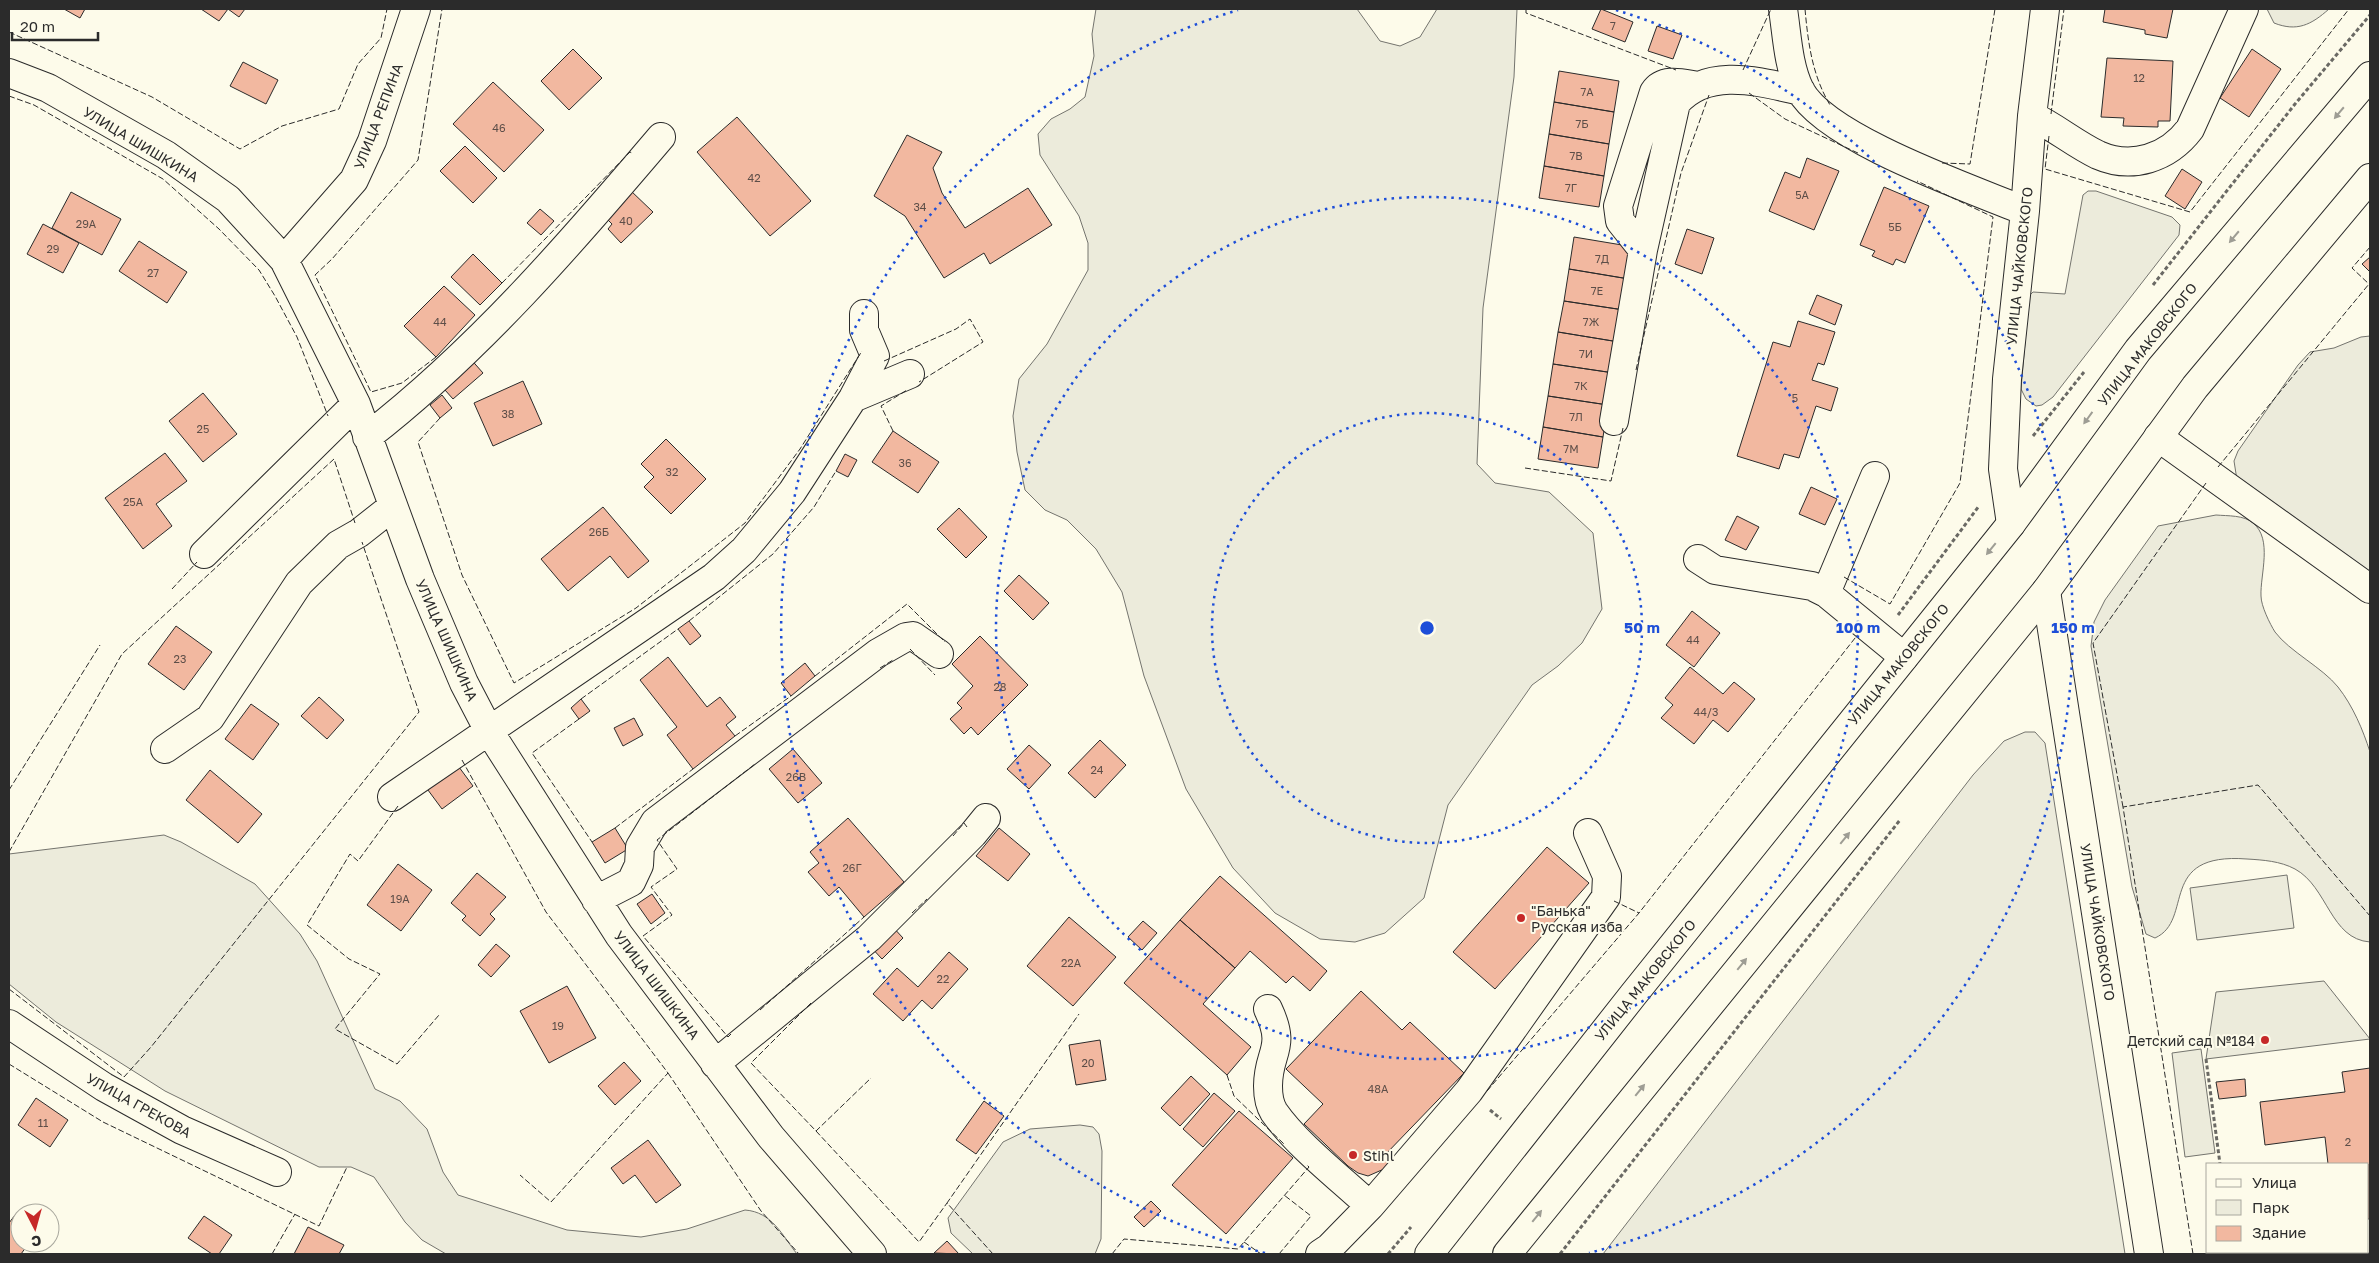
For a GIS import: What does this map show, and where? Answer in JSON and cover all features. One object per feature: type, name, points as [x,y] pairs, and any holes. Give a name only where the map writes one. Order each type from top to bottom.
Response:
[{"type":"main road","name":"УЛИЦА РЕПИНА","points":[[284,260],[354,180],[372,141],[416,9]]},
{"type":"main road","points":[[1783,9],[1792,70],[1801,91],[1813,107],[1833,123],[1886,154],[2025,211]]},
{"type":"main road","name":"УЛИЦА ЧАЙКОВСКОГО","points":[[2011,524],[2003,469],[2007,379],[2025,211],[2032,116],[2045,9]]},
{"type":"main road","points":[[2032,116],[2100,156],[2135,162],[2158,156],[2179,144],[2190,129],[2244,9]]},
{"type":"main road","name":"УЛИЦА ШИШКИНА","points":[[9,73],[48,88],[166,155],[228,199],[284,260],[356,404],[392,507],[420,579],[460,674],[489,731],[619,935],[770,1137],[872,1254]]},
{"type":"main road","name":"УЛИЦА МАКОВСКОГО","points":[[1429,1254],[1633,995],[2011,524],[2138,350],[2370,76]]},
{"type":"main road","points":[[1614,421],[1642,250],[1676,103],[1684,94],[1699,86],[1721,80],[1742,79],[1801,91]]},
{"type":"main road","points":[[368,437],[402,410],[499,319],[583,228],[661,137]]},
{"type":"main road","points":[[1506,1254],[2046,591],[2196,387],[2370,178]]},
{"type":"main road","points":[[392,797],[714,577],[744,550],[792,492],[853,398],[875,356],[864,330],[864,314]]},
{"type":"main road","points":[[853,398],[910,374]]},
{"type":"main road","points":[[204,554],[356,404]]},
{"type":"main road","points":[[2158,437],[2370,589]]},
{"type":"main road","points":[[1826,593],[1875,476]]},
{"type":"main road","points":[[165,749],[210,718],[299,583],[338,544],[358,533],[392,507]]},
{"type":"main road","points":[[1698,559],[1714,570],[1798,582],[1826,593],[1904,657]]},
{"type":"main road","name":"УЛИЦА ЧАЙКОВСКОГО","points":[[2046,591],[2150,1254]]},
{"type":"main road","points":[[596,900],[631,882],[639,865],[640,847],[655,822],[878,653],[906,637],[913,636],[939,654]]},
{"type":"main road","points":[[715,1064],[869,938],[973,834],[986,818]]},
{"type":"main road","points":[[1320,1254],[1329,1248],[1370,1206],[1469,1091],[1606,897],[1606,876],[1588,833]]},
{"type":"main road","points":[[1268,1009],[1277,1034],[1276,1049],[1268,1084],[1269,1100],[1274,1111],[1294,1134],[1370,1206]]},
{"type":"main road","name":"УЛИЦА ГРЕКОВА","points":[[9,1024],[104,1088],[182,1130],[277,1172]]},
{"type":"path","points":[[2206,1059],[2220,1163]]},
{"type":"path","points":[[2359,1254],[2370,1254]]},
{"type":"green space","points":[[1096,9],[1357,9],[1380,41],[1400,46],[1420,37],[1437,9],[1517,9],[1514,77],[1483,308],[1477,464],[1495,483],[1549,492],[1593,533],[1602,609],[1582,643],[1558,666],[1532,685],[1448,805],[1424,898],[1385,933],[1355,942],[1320,939],[1275,913],[1233,868],[1186,789],[1144,676],[1122,592],[1096,549],[1067,520],[1045,510],[1025,490],[1017,452],[1013,416],[1019,379],[1047,344],[1088,270],[1088,243],[1079,216],[1040,155],[1038,134],[1051,119],[1070,109],[1085,97],[1094,56],[1092,34]]},
{"type":"green space","points":[[2267,9],[2329,9],[2310,23],[2290,27],[2274,23]]},
{"type":"green space","points":[[2088,191],[2096,191],[2172,217],[2180,225],[2179,235],[2053,397],[2042,405],[2036,406],[2026,399],[2021,389],[2029,296],[2033,292],[2065,294],[2083,195]]},
{"type":"green space","points":[[2370,336],[2370,571],[2357,566],[2237,480],[2234,461],[2238,451],[2298,365],[2310,352],[2334,348],[2361,337]]},
{"type":"green space","points":[[2216,515],[2236,516],[2249,520],[2259,530],[2263,538],[2264,548],[2261,600],[2275,632],[2297,653],[2332,680],[2353,710],[2361,727],[2370,752],[2370,942],[2357,939],[2346,932],[2337,922],[2315,888],[2306,877],[2295,869],[2265,860],[2247,859],[2219,860],[2200,866],[2188,876],[2167,929],[2155,938],[2146,934],[2132,887],[2091,646],[2094,622],[2105,600],[2158,526]]},
{"type":"green space","points":[[2025,732],[2035,732],[2045,743],[2125,1254],[1603,1254],[1973,775],[2004,741]]},
{"type":"green space","points":[[164,835],[181,842],[255,884],[300,934],[317,961],[375,1089],[400,1101],[427,1129],[443,1172],[458,1195],[567,1230],[641,1237],[687,1229],[745,1210],[762,1215],[769,1220],[781,1232],[797,1254],[446,1254],[422,1240],[405,1222],[374,1177],[351,1167],[319,1167],[165,1091],[56,1022],[9,984],[9,854]]},
{"type":"green space","points":[[2287,875],[2294,928],[2197,940],[2190,888]]},
{"type":"green space","points":[[2324,981],[2370,1039],[2206,1059],[2216,992]]},
{"type":"green space","points":[[2201,1049],[2215,1153],[2185,1157],[2172,1053]]},
{"type":"green space","points":[[1080,1125],[1093,1127],[1099,1134],[1102,1151],[1101,1239],[1095,1254],[973,1254],[951,1233],[948,1218],[1003,1142],[1030,1129]]},
{"type":"building","points":[[64,9],[85,9],[80,18]]},
{"type":"building","points":[[201,9],[228,9],[219,21]]},
{"type":"building","points":[[228,9],[245,9],[239,17]]},
{"type":"building","points":[[1601,9],[1633,22],[1625,42],[1592,29]]},
{"type":"building","points":[[2105,9],[2173,9],[2167,38],[2145,34],[2145,30],[2103,22]]},
{"type":"building","points":[[1657,26],[1682,35],[1673,59],[1648,51]]},
{"type":"building","points":[[573,49],[602,78],[569,110],[541,81]]},
{"type":"building","points":[[2252,49],[2281,69],[2249,117],[2220,98]]},
{"type":"building","points":[[2107,58],[2173,61],[2170,121],[2158,121],[2158,127],[2123,126],[2124,118],[2101,117]]},
{"type":"building","points":[[243,62],[278,80],[266,104],[230,86]]},
{"type":"building","points":[[1559,71],[1619,81],[1614,112],[1554,102]]},
{"type":"building","points":[[493,82],[544,130],[504,172],[453,124]]},
{"type":"building","points":[[1554,102],[1614,112],[1609,144],[1549,134]]},
{"type":"building","points":[[737,117],[811,201],[770,236],[697,152]]},
{"type":"building","points":[[1549,134],[1609,144],[1604,176],[1544,166]]},
{"type":"building","points":[[907,135],[942,152],[933,168],[942,193],[965,228],[1028,188],[1052,225],[990,264],[984,253],[944,278],[905,216],[874,196]]},
{"type":"building","points":[[465,146],[497,178],[473,203],[440,171]]},
{"type":"building","points":[[1807,158],[1839,171],[1814,230],[1769,211],[1785,172],[1800,178]]},
{"type":"building","points":[[1544,166],[1604,176],[1599,207],[1539,198]]},
{"type":"building","points":[[2182,169],[2202,182],[2185,209],[2165,196]]},
{"type":"building","points":[[1884,187],[1929,206],[1905,263],[1896,259],[1893,265],[1872,256],[1875,251],[1860,245]]},
{"type":"building","points":[[630,190],[653,212],[621,243],[608,229],[612,224],[604,216]]},
{"type":"building","points":[[71,192],[121,219],[102,255],[52,228]]},
{"type":"building","points":[[540,209],[554,221],[541,235],[527,223]]},
{"type":"building","points":[[43,224],[79,243],[63,273],[27,254]]},
{"type":"building","points":[[1687,229],[1714,238],[1702,274],[1675,264]]},
{"type":"building","points":[[1574,237],[1634,247],[1629,279],[1569,269]]},
{"type":"building","points":[[139,241],[187,272],[167,303],[119,271]]},
{"type":"building","points":[[473,254],[502,283],[480,305],[451,277]]},
{"type":"building","points":[[2370,257],[2370,272],[2362,264]]},
{"type":"building","points":[[1569,269],[1629,279],[1624,310],[1564,301]]},
{"type":"building","points":[[444,286],[475,315],[436,357],[404,326]]},
{"type":"building","points":[[1817,295],[1842,305],[1835,325],[1809,314]]},
{"type":"building","points":[[1564,301],[1624,310],[1619,342],[1558,332]]},
{"type":"building","points":[[1798,321],[1835,332],[1824,365],[1818,363],[1812,380],[1838,388],[1831,411],[1816,406],[1799,458],[1784,454],[1779,469],[1737,456],[1773,342],[1790,347]]},
{"type":"building","points":[[1558,332],[1619,342],[1614,373],[1553,364]]},
{"type":"building","points":[[468,356],[483,373],[453,399],[437,381]]},
{"type":"building","points":[[1553,364],[1614,373],[1608,405],[1548,396]]},
{"type":"building","points":[[523,381],[542,424],[493,446],[474,403]]},
{"type":"building","points":[[203,393],[237,434],[203,462],[169,421]]},
{"type":"building","points":[[442,395],[452,408],[440,418],[430,405]]},
{"type":"building","points":[[1548,396],[1608,405],[1603,437],[1543,427]]},
{"type":"building","points":[[1543,427],[1603,437],[1598,468],[1538,459]]},
{"type":"building","points":[[893,431],[939,462],[918,493],[872,462]]},
{"type":"building","points":[[666,439],[706,479],[671,514],[644,487],[654,477],[641,464]]},
{"type":"building","points":[[165,453],[187,481],[156,504],[172,526],[143,549],[105,498]]},
{"type":"building","points":[[845,454],[857,460],[848,477],[836,471]]},
{"type":"building","points":[[1811,487],[1837,499],[1825,525],[1799,514]]},
{"type":"building","points":[[603,507],[649,561],[628,578],[610,556],[568,591],[541,559]]},
{"type":"building","points":[[959,508],[987,537],[966,558],[937,529]]},
{"type":"building","points":[[1737,516],[1759,527],[1746,550],[1725,540]]},
{"type":"building","points":[[1019,575],[1049,603],[1033,620],[1004,591]]},
{"type":"building","points":[[1692,611],[1720,633],[1694,667],[1666,645]]},
{"type":"building","points":[[689,621],[701,636],[690,645],[678,629]]},
{"type":"building","points":[[176,626],[212,652],[184,690],[148,664]]},
{"type":"building","points":[[980,636],[1028,685],[978,735],[971,727],[964,734],[950,719],[962,708],[957,703],[973,686],[952,664]]},
{"type":"building","points":[[668,657],[707,707],[720,697],[736,717],[726,725],[735,736],[693,769],[667,735],[677,727],[640,680]]},
{"type":"building","points":[[805,663],[815,676],[791,696],[781,683]]},
{"type":"building","points":[[1690,667],[1723,694],[1734,682],[1755,699],[1728,732],[1713,720],[1694,744],[1661,718],[1673,705],[1665,698]]},
{"type":"building","points":[[319,697],[344,720],[327,739],[301,716]]},
{"type":"building","points":[[581,699],[590,711],[579,719],[571,708]]},
{"type":"building","points":[[251,704],[279,724],[253,760],[225,739]]},
{"type":"building","points":[[634,718],[643,735],[623,746],[614,728]]},
{"type":"building","points":[[1100,740],[1126,765],[1095,798],[1068,773]]},
{"type":"building","points":[[1029,745],[1051,765],[1029,789],[1007,769]]},
{"type":"building","points":[[793,749],[822,783],[798,803],[769,769]]},
{"type":"building","points":[[456,763],[473,786],[442,809],[425,786]]},
{"type":"building","points":[[210,770],[262,814],[238,843],[186,800]]},
{"type":"building","points":[[848,818],[904,882],[864,917],[839,887],[829,896],[808,872],[819,863],[810,852]]},
{"type":"building","points":[[615,828],[628,849],[605,863],[592,842]]},
{"type":"building","points":[[999,828],[1030,854],[1008,881],[976,856]]},
{"type":"building","name":"\"Банька\" Русская изба","points":[[1547,847],[1589,883],[1495,989],[1453,952]]},
{"type":"building","points":[[398,864],[432,890],[401,931],[367,905]]},
{"type":"building","points":[[477,873],[506,897],[490,914],[495,919],[480,936],[462,920],[466,916],[451,903]]},
{"type":"building","points":[[1220,876],[1327,971],[1310,991],[1293,976],[1286,983],[1250,951],[1235,968],[1180,920]]},
{"type":"building","points":[[652,894],[665,913],[651,924],[637,904]]},
{"type":"building","points":[[1069,917],[1116,957],[1073,1006],[1027,966]]},
{"type":"building","points":[[1180,920],[1235,968],[1203,1004],[1251,1047],[1227,1075],[1124,983]]},
{"type":"building","points":[[1143,921],[1157,933],[1142,950],[1128,937]]},
{"type":"building","points":[[891,925],[903,938],[882,959],[869,945]]},
{"type":"building","points":[[496,944],[510,956],[491,977],[478,965]]},
{"type":"building","points":[[949,952],[968,969],[932,1009],[922,1000],[903,1021],[873,994],[897,968],[918,987]]},
{"type":"building","points":[[567,986],[596,1038],[549,1063],[520,1011]]},
{"type":"building","points":[[1361,991],[1402,1030],[1410,1022],[1464,1073],[1383,1157],[1391,1162],[1384,1169],[1368,1176],[1358,1173],[1348,1166],[1304,1124],[1323,1104],[1286,1069]]},
{"type":"building","points":[[1100,1040],[1106,1080],[1076,1085],[1069,1045]]},
{"type":"building","points":[[624,1062],[641,1081],[615,1105],[598,1086]]},
{"type":"building","points":[[2370,1068],[2370,1219],[2369,1163],[2328,1163],[2325,1137],[2265,1145],[2260,1102],[2345,1092],[2342,1072]]},
{"type":"building","points":[[1191,1076],[1210,1094],[1180,1126],[1161,1108]]},
{"type":"building","points":[[2245,1079],[2246,1096],[2219,1099],[2216,1082]]},
{"type":"building","points":[[1214,1093],[1235,1111],[1203,1147],[1183,1129]]},
{"type":"building","points":[[36,1098],[68,1120],[50,1147],[18,1125]]},
{"type":"building","points":[[984,1101],[1004,1116],[976,1154],[956,1140]]},
{"type":"building","points":[[1239,1111],[1293,1158],[1226,1234],[1172,1185]]},
{"type":"building","points":[[648,1140],[681,1185],[656,1203],[635,1175],[623,1184],[611,1168]]},
{"type":"building","points":[[1151,1201],[1161,1211],[1144,1227],[1134,1217]]},
{"type":"building","points":[[204,1216],[232,1235],[219,1254],[212,1254],[188,1238]]},
{"type":"building","points":[[10,1222],[10,1253],[21,1254],[9,1254]]},
{"type":"building","points":[[308,1227],[344,1245],[339,1254],[294,1254]]},
{"type":"building","points":[[947,1241],[959,1254],[934,1253]]},
{"type":"fence","points":[[9,32],[152,97],[240,149],[282,126],[339,109],[358,64],[381,38],[387,9]]},
{"type":"fence","points":[[436,357],[402,383],[371,392],[315,275],[332,259],[418,160],[442,9]]},
{"type":"fence","points":[[1526,9],[1526,13],[1676,70]]},
{"type":"fence","points":[[1743,70],[1771,9]]},
{"type":"fence","points":[[1805,9],[1809,46],[1815,70],[1830,105]]},
{"type":"fence","points":[[1942,163],[1970,164],[1995,9]]},
{"type":"fence","points":[[2051,114],[2064,9]]},
{"type":"fence","points":[[2049,136],[2045,169],[2190,212],[2349,9]]},
{"type":"fence","points":[[1749,93],[1785,119],[1860,154]]},
{"type":"fence","points":[[1636,370],[1681,173],[1709,95]]},
{"type":"fence","points":[[9,96],[34,105],[163,179],[219,229],[259,270],[275,296],[297,337],[328,416]]},
{"type":"fence","points":[[502,283],[630,152],[632,153]]},
{"type":"fence","points":[[1844,577],[1890,604],[1960,483],[1993,217],[1917,181]]},
{"type":"fence","points":[[2370,247],[2352,268],[2370,285]]},
{"type":"fence","points":[[2218,467],[2369,284]]},
{"type":"fence","points":[[884,361],[956,329],[970,319],[983,342],[919,382]]},
{"type":"fence","points":[[440,418],[418,442],[462,575],[514,683],[636,608],[745,523],[800,449],[862,351]]},
{"type":"fence","points":[[893,431],[881,406],[907,390]]},
{"type":"fence","points":[[1525,468],[1611,481],[1623,428]]},
{"type":"fence","points":[[9,852],[122,654],[334,459],[355,523]]},
{"type":"fence","points":[[689,621],[773,554],[814,507],[836,471]]},
{"type":"fence","points":[[2123,807],[2093,643],[2206,483]]},
{"type":"fence","points":[[9,989],[124,1077],[151,1047],[419,712],[362,542]]},
{"type":"fence","points":[[172,589],[197,562]]},
{"type":"fence","points":[[815,676],[907,604],[945,642]]},
{"type":"fence","points":[[581,699],[678,629]]},
{"type":"fence","points":[[1487,1091],[1639,913],[1859,633]]},
{"type":"fence","points":[[9,790],[100,645]]},
{"type":"fence","points":[[910,649],[935,675]]},
{"type":"fence","points":[[880,668],[893,660]]},
{"type":"fence","points":[[735,736],[791,696]]},
{"type":"fence","points":[[579,719],[532,753],[592,842]]},
{"type":"fence","points":[[462,760],[546,912],[668,1073],[551,1202],[520,1175]]},
{"type":"fence","points":[[731,1034],[728,1037],[643,936],[672,915],[651,887],[677,869],[657,840],[755,764]]},
{"type":"fence","points":[[615,828],[693,769]]},
{"type":"fence","points":[[2193,1254],[2123,807],[2258,785],[2370,916]]},
{"type":"fence","points":[[398,806],[358,861],[350,854],[307,925],[349,959],[380,974],[335,1029],[397,1064],[439,1015]]},
{"type":"fence","points":[[953,836],[964,823],[967,827]]},
{"type":"fence","points":[[912,913],[927,899]]},
{"type":"fence","points":[[1614,901],[1639,913]]},
{"type":"fence","points":[[760,1010],[864,917]]},
{"type":"fence","points":[[811,1003],[751,1063],[816,1131],[871,1078]]},
{"type":"fence","points":[[993,1254],[947,1203],[1079,1014]]},
{"type":"fence","points":[[9,1064],[103,1122],[319,1226],[347,1167]]},
{"type":"fence","points":[[668,1073],[761,1211],[799,1254]]},
{"type":"fence","points":[[1227,1075],[1234,1096],[1284,1144]]},
{"type":"fence","points":[[816,1131],[919,1242],[947,1203]]},
{"type":"fence","points":[[1112,1254],[1124,1239],[1238,1249],[1309,1167],[1306,1164]]},
{"type":"fence","points":[[1279,1254],[1311,1216],[1284,1195]]},
{"type":"fence","points":[[272,1254],[295,1214]]},
{"type":"fence","points":[[1244,1242],[1261,1254]]},
{"type":"place","name":"\"Банька\" Русская изба","points":[[1521,918]]},
{"type":"place","name":"Детский сад №184","points":[[2265,1040]]},
{"type":"place","name":"Stihl","points":[[1353,1155]]}]
